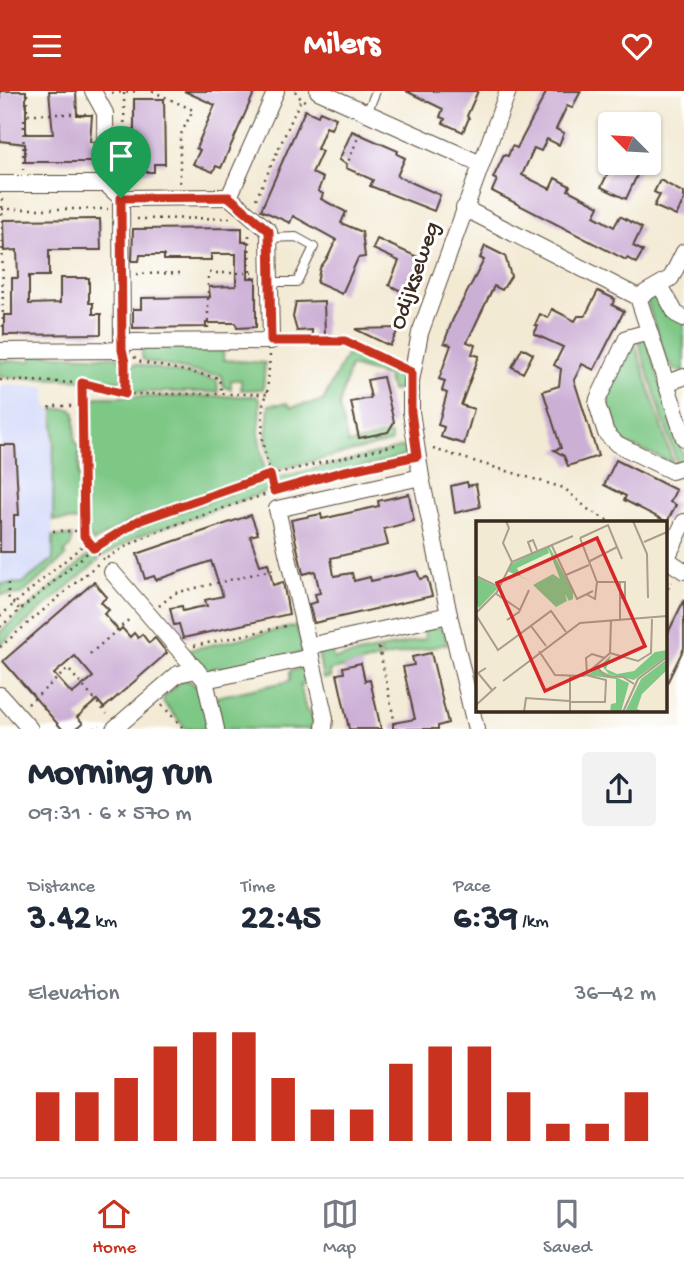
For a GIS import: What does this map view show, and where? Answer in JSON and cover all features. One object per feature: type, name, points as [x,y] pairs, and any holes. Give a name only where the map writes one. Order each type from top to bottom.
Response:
[{"type":"street","points":[[229,197],[276,91]]},
{"type":"street","points":[[318,91],[364,119],[481,164]]},
{"type":"street","name":"Odijkseweg","points":[[476,729],[449,615],[416,450],[411,412],[411,372],[420,333],[508,91]]},
{"type":"street","points":[[93,92],[105,114],[106,184]]},
{"type":"street","points":[[0,351],[208,341],[271,341],[269,231],[229,197],[121,198],[106,184],[1,184]]},
{"type":"street","points":[[121,198],[122,346]]},
{"type":"street","points":[[464,208],[638,297],[666,383],[678,399],[684,438]]},
{"type":"street","points":[[638,297],[671,278],[684,252]]},
{"type":"street","points":[[660,285],[676,314],[684,318]]},
{"type":"street","points":[[649,332],[627,338],[597,404],[606,433],[617,444],[672,471],[684,467]]},
{"type":"street","points":[[666,383],[684,377]]},
{"type":"street","points":[[324,729],[325,718],[278,509],[421,477]]},
{"type":"street","points":[[684,522],[666,560],[684,571]]},
{"type":"street","points":[[112,572],[201,675],[216,729]]},
{"type":"street","points":[[112,723],[178,674],[201,675],[310,651],[376,631],[449,615]]},
{"type":"street","points":[[461,666],[476,663]]},
{"type":"street","points":[[0,695],[24,724]]},
{"type":"lane","points":[[364,119],[376,91]]},
{"type":"lane","points":[[269,238],[296,237],[314,247],[298,282],[270,277]]},
{"type":"path","points":[[23,184],[23,119],[27,119],[27,91]]},
{"type":"path","points":[[93,92],[139,91]]},
{"type":"path","points":[[152,91],[193,110],[180,136],[180,197]]},
{"type":"path","points":[[295,91],[301,99]]},
{"type":"path","points":[[121,198],[125,185],[124,93]]},
{"type":"path","points":[[27,114],[105,114]]},
{"type":"path","points":[[346,167],[364,119]]},
{"type":"path","points":[[1,184],[2,332]]},
{"type":"path","points":[[249,214],[250,273]]},
{"type":"path","points":[[121,274],[181,273]]},
{"type":"path","points":[[208,341],[208,273],[250,273],[270,277]]},
{"type":"path","points":[[278,509],[262,438],[271,341],[345,341],[411,372]]},
{"type":"path","points":[[122,346],[141,362],[219,378],[222,394]]},
{"type":"path","points":[[122,346],[125,394]]},
{"type":"path","points":[[0,380],[82,383],[125,394],[267,394]]},
{"type":"path","points":[[82,383],[84,531],[94,548]]},
{"type":"path","points":[[49,408],[82,406]]},
{"type":"path","points":[[0,627],[94,548],[138,521],[270,475],[387,446],[416,450],[559,486],[589,510],[608,521]]},
{"type":"path","points":[[0,647],[96,565],[133,541],[274,491],[416,450]]},
{"type":"path","points":[[52,531],[84,531]]},
{"type":"path","points":[[0,616],[88,541]]},
{"type":"path","points":[[90,654],[175,593],[290,566]]},
{"type":"path","points":[[8,583],[8,597],[19,610]]},
{"type":"path","points":[[0,597],[8,597]]},
{"type":"path","points":[[179,649],[303,622]]},
{"type":"path","points":[[376,631],[396,729]]},
{"type":"path","points":[[24,724],[68,669],[112,723]]},
{"type":"path","points":[[153,695],[184,729]]},
{"type":"shaded area","points":[[0,385],[46,387],[46,405],[52,411],[53,559],[23,583],[0,584]]},
{"type":"green space","points":[[657,293],[684,322],[684,372],[676,370],[667,362],[647,301]]},
{"type":"green space","points":[[646,338],[684,463],[677,463],[638,341]]},
{"type":"green space","points":[[628,344],[635,344],[673,463],[618,440],[601,405]]},
{"type":"green space","points":[[222,346],[224,360],[265,363],[263,389],[241,390],[241,380],[231,380],[231,390],[223,386],[222,375],[206,374],[145,361],[142,358],[142,347]]},
{"type":"green space","points":[[353,349],[406,374],[406,379],[402,379],[404,387],[391,391],[387,376],[350,366],[339,406],[348,444],[388,434],[391,435],[391,442],[272,471],[266,441],[269,405],[287,403],[291,407],[323,401],[346,355]]},
{"type":"green space","points":[[32,354],[119,357],[120,362],[124,363],[123,381],[0,377],[0,361],[31,361]]},
{"type":"green space","points":[[130,365],[217,380],[218,392],[132,392],[129,390],[129,369]]},
{"type":"green space","points":[[256,396],[260,400],[259,437],[265,473],[135,519],[93,542],[87,532],[86,520],[85,410],[89,401],[97,397]]},
{"type":"green space","points":[[54,409],[71,409],[75,413],[75,441],[79,447],[79,521],[53,520]]},
{"type":"green space","points":[[403,447],[405,453],[402,457],[275,488],[273,479]]},
{"type":"green space","points":[[269,480],[271,490],[139,536],[104,556],[97,549],[142,525]]},
{"type":"green space","points":[[53,536],[72,536],[71,546],[64,553],[66,556],[22,594],[0,595],[0,584],[23,583],[53,559]]},
{"type":"green space","points":[[94,551],[99,560],[0,645],[0,632]]},
{"type":"green space","points":[[296,626],[303,648],[301,653],[221,672],[220,667],[211,669],[211,674],[206,673],[189,650]]},
{"type":"green space","points":[[437,626],[445,632],[447,644],[382,658],[380,649],[425,639],[424,629]]},
{"type":"green space","points":[[330,646],[334,659],[377,650],[379,659],[329,671],[331,677],[323,679],[318,652]]},
{"type":"green space","points":[[302,668],[306,670],[309,681],[300,685],[306,711],[311,712],[315,729],[220,729],[216,697],[290,681],[290,671]]},
{"type":"green space","points":[[187,680],[202,694],[212,729],[186,729],[163,702],[164,697]]},
{"type":"building","points":[[0,91],[26,91],[26,134],[53,134],[49,91],[76,91],[77,115],[92,115],[90,142],[95,142],[95,162],[25,162],[25,144],[0,141]]},
{"type":"building","points":[[184,91],[255,91],[221,168],[216,166],[213,172],[193,164],[200,150],[196,148],[215,105]]},
{"type":"building","points":[[406,91],[478,91],[463,132],[443,123],[445,119],[440,117],[443,109]]},
{"type":"building","points":[[547,91],[581,91],[572,108],[567,106],[556,129],[564,133],[559,145],[547,139],[541,151],[534,148],[522,175],[550,189],[555,178],[570,186],[568,190],[599,206],[594,216],[614,227],[620,216],[642,228],[633,246],[643,251],[636,263],[492,191],[497,180],[493,178],[504,155],[508,156],[512,146],[517,148]]},
{"type":"building","points":[[134,99],[164,99],[165,164],[154,164],[154,172],[134,172]]},
{"type":"building","points":[[305,110],[318,116],[320,111],[336,118],[331,129],[326,127],[317,149],[322,151],[312,173],[323,178],[318,191],[323,194],[321,199],[346,212],[341,223],[362,232],[365,257],[358,258],[342,294],[317,283],[320,268],[336,240],[293,216],[290,223],[261,210]]},
{"type":"building","points":[[352,131],[398,151],[397,154],[405,158],[397,176],[440,195],[434,211],[370,186],[373,180],[346,168],[347,164],[339,160]]},
{"type":"building","points":[[607,175],[637,175],[626,199],[601,187]]},
{"type":"building","points":[[660,180],[684,193],[684,200],[676,216],[654,206],[660,195],[654,192]]},
{"type":"building","points":[[100,219],[101,250],[49,250],[49,276],[29,276],[29,304],[60,303],[60,278],[89,278],[89,303],[93,303],[93,314],[101,314],[101,334],[4,335],[4,315],[12,315],[12,278],[18,278],[17,250],[4,251],[3,220]]},
{"type":"building","points":[[242,228],[242,242],[248,242],[248,278],[256,278],[256,327],[237,328],[236,323],[206,323],[206,327],[133,328],[133,309],[141,309],[141,298],[210,297],[209,287],[236,286],[236,254],[211,254],[211,260],[164,260],[164,255],[140,255],[139,261],[132,261],[133,229]]},
{"type":"building","points":[[377,239],[420,258],[407,294],[389,285],[399,261],[373,249]]},
{"type":"building","points":[[485,246],[505,256],[511,276],[502,290],[494,286],[467,342],[475,345],[472,354],[479,356],[461,405],[474,409],[464,444],[441,437],[444,427],[438,425],[447,393],[442,391],[445,381],[439,379],[451,345],[444,343],[453,319],[484,260],[480,258]]},
{"type":"building","points":[[598,291],[615,299],[612,305],[624,311],[594,370],[582,364],[574,380],[598,456],[568,466],[564,456],[554,450],[561,448],[543,391],[559,386],[561,369],[554,365],[563,347],[534,334],[538,326],[535,325],[540,314],[548,318],[552,309],[575,321],[578,316],[585,316]]},
{"type":"building","points":[[324,301],[325,337],[312,337],[312,330],[297,331],[293,317],[296,302]]},
{"type":"building","points":[[399,328],[390,346],[355,329]]},
{"type":"building","points":[[522,348],[533,354],[523,373],[512,367]]},
{"type":"building","points":[[383,377],[394,422],[388,432],[359,438],[351,402],[371,398],[367,380]]},
{"type":"building","points":[[0,445],[15,445],[19,515],[14,515],[14,552],[0,552]]},
{"type":"building","points":[[616,460],[676,490],[670,502],[676,505],[667,522],[624,500],[626,496],[604,485]]},
{"type":"building","points":[[467,482],[468,486],[476,484],[480,507],[455,513],[451,486]]},
{"type":"building","points":[[409,494],[414,521],[384,529],[388,545],[331,558],[334,576],[352,573],[354,581],[370,577],[371,581],[417,571],[420,579],[427,577],[432,596],[314,623],[309,604],[317,602],[315,594],[320,593],[315,571],[303,574],[291,520],[321,514],[322,519],[379,506],[378,501]]},
{"type":"building","points":[[251,515],[258,534],[250,536],[260,565],[268,563],[273,585],[283,582],[289,614],[183,638],[179,624],[174,625],[170,608],[182,606],[183,611],[207,606],[205,600],[223,596],[211,561],[156,580],[154,576],[145,579],[137,554]]},
{"type":"building","points":[[94,582],[107,597],[101,602],[109,610],[104,614],[119,631],[122,628],[130,637],[134,633],[138,638],[142,634],[149,643],[155,638],[167,653],[104,708],[97,700],[77,717],[83,723],[76,729],[62,729],[3,661]],"holes":[[[75,656],[93,677],[72,694],[54,674]]]},
{"type":"building","points":[[684,600],[684,648],[666,685],[666,637]]},
{"type":"building","points":[[431,653],[448,723],[438,726],[438,729],[393,729],[393,723],[415,719],[403,667],[414,665],[412,657]]},
{"type":"building","points":[[361,663],[365,681],[370,680],[381,729],[349,729],[337,674],[344,673],[343,667]]},
{"type":"route","points":[[229,197],[269,231],[271,341],[345,341],[411,372],[411,412],[417,456],[341,472],[274,491],[270,475],[138,521],[94,548],[84,536],[82,383],[125,394],[125,362],[122,350],[121,198],[229,197]]}]
